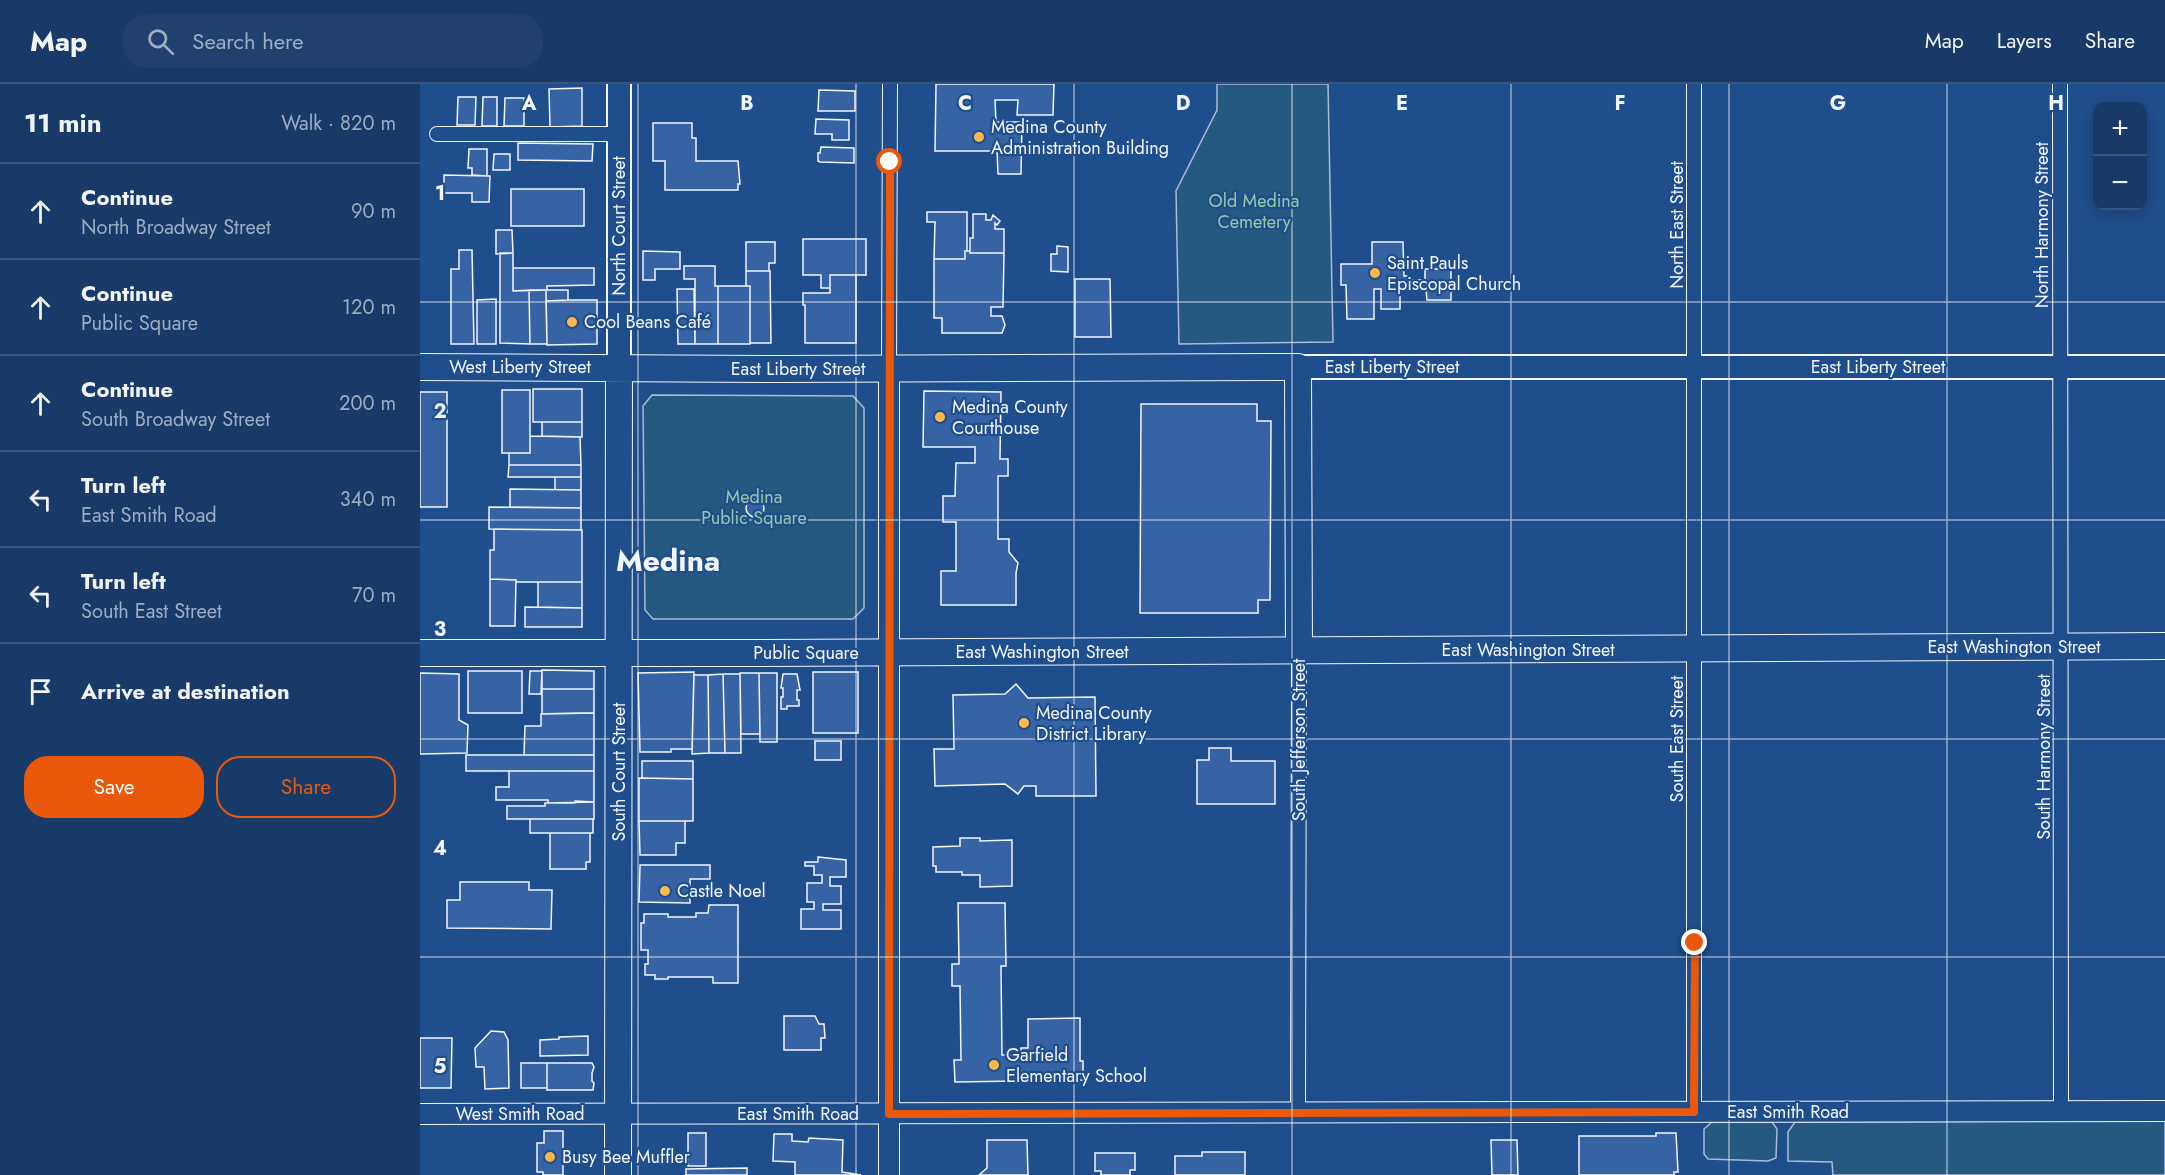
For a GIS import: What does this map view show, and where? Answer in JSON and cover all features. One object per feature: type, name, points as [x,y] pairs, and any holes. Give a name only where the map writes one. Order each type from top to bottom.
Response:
[{"type":"highway","name":"West Liberty Street","points":[[420,367],[620,368]]},
{"type":"highway","name":"East Liberty Street","points":[[620,368],[1298,367]]},
{"type":"highway","name":"South Jefferson Street","points":[[1298,367],[1299,651]]},
{"type":"highway","name":"South Court Street","points":[[618,1175],[620,368]]},
{"type":"highway","name":"East Washington Street","points":[[890,652],[2165,646]]},
{"type":"highway","name":"Public Square","points":[[420,653],[890,652]]},
{"type":"main road","name":"North Court Street","points":[[619,84],[620,368]]},
{"type":"main road","name":"East Liberty Street","points":[[1298,367],[2165,367]]},
{"type":"street","points":[[890,84],[890,1175]]},
{"type":"street","name":"North East Street","points":[[1694,84],[1695,367]]},
{"type":"street","name":"North Harmony Street","points":[[2060,84],[2060,367]]},
{"type":"street","points":[[437,134],[619,134]]},
{"type":"street","name":"South East Street","points":[[1694,1112],[1695,367]]},
{"type":"street","name":"South Harmony Street","points":[[2060,367],[2061,1112]]},
{"type":"street","name":"South Jefferson Street","points":[[1298,1113],[1299,651]]},
{"type":"street","name":"East Smith Road","points":[[619,1114],[2165,1111]]},
{"type":"street","name":"West Smith Road","points":[[420,1114],[619,1114]]},
{"type":"green space","name":"Old Medina Cemetery","points":[[1217,84],[1328,84],[1333,342],[1179,344],[1176,191],[1217,110]]},
{"type":"green space","name":"Medina Public Square","points":[[652,395],[853,396],[864,408],[864,608],[853,619],[653,619],[645,610],[643,406]]},
{"type":"green space","points":[[2165,1121],[2165,1175],[1833,1175],[1832,1162],[1788,1161],[1788,1132],[1795,1122]]},
{"type":"green space","points":[[1712,1122],[1772,1122],[1777,1129],[1776,1158],[1768,1161],[1708,1159],[1704,1154],[1704,1129]]},
{"type":"building","name":"Medina County Administration Building","points":[[936,84],[1054,84],[1053,115],[1017,115],[1018,100],[995,100],[996,122],[1022,122],[1021,174],[998,174],[997,151],[935,151]]},
{"type":"building","points":[[582,88],[582,126],[550,127],[549,89]]},
{"type":"building","points":[[819,90],[855,91],[855,111],[818,111]]},
{"type":"building","points":[[458,97],[476,97],[475,125],[457,125]]},
{"type":"building","points":[[483,97],[497,97],[497,126],[482,126]]},
{"type":"building","points":[[505,98],[524,98],[524,126],[504,126]]},
{"type":"building","points":[[816,119],[849,120],[849,140],[832,140],[832,134],[815,134]]},
{"type":"building","points":[[653,123],[692,123],[692,138],[696,138],[696,161],[738,161],[740,184],[738,184],[738,190],[665,190],[665,161],[653,161]]},
{"type":"building","points":[[518,143],[593,144],[592,161],[518,160]]},
{"type":"building","points":[[821,147],[854,148],[854,163],[820,162],[818,153]]},
{"type":"building","points":[[469,149],[487,149],[487,176],[472,175],[472,168],[468,168]]},
{"type":"building","points":[[494,154],[510,154],[510,170],[493,170]]},
{"type":"building","points":[[444,175],[490,176],[489,202],[472,202],[472,193],[444,193]]},
{"type":"building","points":[[511,189],[584,189],[584,226],[511,226]]},
{"type":"building","points":[[927,212],[967,212],[965,259],[934,259],[935,222],[927,222]]},
{"type":"building","points":[[973,214],[986,214],[986,220],[991,220],[993,215],[1000,221],[997,225],[995,223],[995,229],[1004,229],[1004,253],[970,253],[970,238],[973,238]]},
{"type":"building","points":[[496,230],[512,230],[513,253],[496,254]]},
{"type":"building","points":[[803,239],[866,239],[866,275],[830,275],[830,288],[821,288],[821,275],[803,275]]},
{"type":"building","points":[[746,242],[775,242],[775,263],[769,263],[769,271],[746,271]]},
{"type":"building","points":[[1372,242],[1403,242],[1404,276],[1408,276],[1408,280],[1425,280],[1425,269],[1451,269],[1451,300],[1427,300],[1426,289],[1400,290],[1400,309],[1381,309],[1381,289],[1374,289],[1374,319],[1347,319],[1346,285],[1341,285],[1341,264],[1372,264]]},
{"type":"building","points":[[1057,246],[1068,247],[1068,272],[1051,271],[1051,254],[1057,254]]},
{"type":"building","points":[[459,250],[472,250],[474,344],[451,344],[451,269],[459,269]]},
{"type":"building","points":[[643,251],[680,252],[680,269],[655,269],[655,280],[643,280]]},
{"type":"building","points":[[965,251],[1004,253],[1003,307],[991,307],[991,316],[1002,316],[1005,325],[1002,333],[942,333],[942,318],[934,318],[934,259],[965,259]]},
{"type":"building","points":[[500,253],[513,253],[513,291],[529,290],[530,344],[500,343]]},
{"type":"building","points":[[684,266],[715,266],[715,286],[718,286],[718,344],[695,344],[695,279],[684,279]]},
{"type":"building","points":[[513,268],[594,268],[594,285],[547,286],[547,290],[513,291]]},
{"type":"building","points":[[746,271],[770,271],[771,343],[750,343],[750,286],[746,286]]},
{"type":"building","points":[[830,275],[856,275],[856,343],[805,343],[803,293],[830,293]]},
{"type":"building","points":[[1075,279],[1110,279],[1111,337],[1075,337]]},
{"type":"building","points":[[718,286],[750,286],[750,344],[718,344]]},
{"type":"building","points":[[677,289],[694,289],[695,344],[678,344]]},
{"type":"building","points":[[529,290],[546,290],[547,344],[530,344]]},
{"type":"building","points":[[546,290],[568,290],[568,300],[546,301]]},
{"type":"building","points":[[496,299],[496,344],[477,344],[477,300]]},
{"type":"building","name":"Cool Beans Café","points":[[597,300],[597,344],[547,345],[546,301]]},
{"type":"building","points":[[533,389],[582,389],[582,422],[533,422]]},
{"type":"building","points":[[502,390],[530,390],[530,453],[502,453]]},
{"type":"building","points":[[924,391],[1001,392],[1000,459],[1008,459],[1008,476],[998,476],[998,539],[1009,539],[1009,552],[1018,563],[1016,605],[941,605],[941,571],[956,571],[956,522],[943,522],[943,496],[955,496],[956,463],[975,463],[975,447],[923,447]]},
{"type":"building","points":[[420,392],[447,392],[447,507],[420,507]]},
{"type":"building","points":[[1141,404],[1257,404],[1257,421],[1271,421],[1270,600],[1258,600],[1258,613],[1140,613]]},
{"type":"building","points":[[542,422],[582,422],[582,437],[542,436]]},
{"type":"building","points":[[530,436],[580,437],[581,465],[509,465],[509,453],[530,453]]},
{"type":"building","points":[[509,465],[581,465],[581,477],[508,477]]},
{"type":"building","points":[[555,477],[581,477],[581,490],[555,490]]},
{"type":"building","points":[[510,489],[581,490],[581,508],[510,507]]},
{"type":"building","points":[[755,499],[761,502],[764,508],[761,514],[755,517],[749,514],[746,508],[749,502]]},
{"type":"building","points":[[489,507],[581,508],[581,530],[489,529]]},
{"type":"building","points":[[494,529],[582,530],[582,582],[516,582],[516,580],[490,579],[490,550],[494,550]]},
{"type":"building","points":[[490,579],[516,580],[515,626],[490,626]]},
{"type":"building","points":[[538,582],[582,582],[582,608],[538,607]]},
{"type":"building","points":[[525,607],[582,608],[582,627],[525,627]]},
{"type":"building","points":[[542,670],[594,671],[594,689],[542,689]]},
{"type":"building","points":[[468,671],[522,671],[522,713],[468,713]]},
{"type":"building","points":[[530,671],[542,671],[541,694],[529,694]]},
{"type":"building","points":[[694,672],[692,749],[640,752],[638,673]]},
{"type":"building","points":[[813,672],[858,672],[858,733],[813,733]]},
{"type":"building","points":[[420,673],[459,674],[459,720],[468,725],[467,753],[420,754]]},
{"type":"building","points":[[740,673],[759,673],[760,734],[741,734]]},
{"type":"building","points":[[759,673],[777,673],[777,742],[760,742]]},
{"type":"building","points":[[723,674],[725,753],[709,753],[708,675]]},
{"type":"building","points":[[723,674],[740,674],[741,753],[725,753]]},
{"type":"building","points":[[783,674],[797,674],[800,690],[797,690],[799,706],[787,706],[787,709],[781,709]]},
{"type":"building","points":[[694,675],[708,675],[709,753],[692,754]]},
{"type":"building","name":"Medina County District Library","points":[[1016,684],[1028,698],[1095,697],[1096,796],[1036,796],[1036,786],[1024,786],[1018,794],[1005,784],[935,786],[934,749],[954,749],[953,695],[1005,694]]},
{"type":"building","points":[[542,689],[594,689],[594,713],[542,714]]},
{"type":"building","points":[[594,713],[594,755],[524,755],[525,726],[541,726],[541,714]]},
{"type":"building","points":[[815,741],[841,741],[841,760],[815,760]]},
{"type":"building","points":[[1209,748],[1231,748],[1231,761],[1275,761],[1275,804],[1197,804],[1197,760],[1209,760]]},
{"type":"building","points":[[466,755],[594,755],[594,771],[466,771]]},
{"type":"building","points":[[642,761],[693,761],[693,779],[642,778]]},
{"type":"building","points":[[509,771],[594,771],[594,802],[548,803],[548,800],[496,800],[496,787],[509,787]]},
{"type":"building","points":[[639,778],[693,779],[693,821],[639,821]]},
{"type":"building","points":[[575,801],[594,802],[594,819],[507,819],[507,806],[545,806],[545,803],[575,803]]},
{"type":"building","points":[[530,819],[593,819],[593,833],[530,833]]},
{"type":"building","points":[[639,821],[685,821],[685,843],[676,843],[676,855],[640,855]]},
{"type":"building","points":[[550,833],[590,833],[590,862],[586,862],[586,869],[550,869]]},
{"type":"building","points":[[960,838],[980,838],[980,841],[1012,840],[1012,886],[980,887],[980,875],[936,872],[936,866],[933,866],[933,847],[960,846]]},
{"type":"building","points":[[818,857],[846,860],[846,877],[830,877],[830,886],[841,886],[841,904],[823,904],[823,910],[841,910],[841,929],[801,929],[801,909],[814,909],[814,902],[807,902],[807,883],[822,883],[822,875],[814,875],[814,866],[805,866],[805,862],[818,862]]},
{"type":"building","name":"Castle Noel","points":[[640,865],[710,865],[710,879],[690,879],[690,903],[639,902]]},
{"type":"building","points":[[460,882],[529,882],[529,890],[552,890],[551,929],[447,928],[447,900],[460,900]]},
{"type":"building","points":[[958,903],[1005,903],[1006,966],[1001,966],[1002,1055],[1021,1055],[1021,1048],[1028,1048],[1028,1019],[1080,1018],[1080,1061],[1083,1061],[1083,1080],[955,1082],[954,1060],[961,1060],[960,986],[952,986],[952,964],[959,964]]},
{"type":"building","points":[[709,905],[738,905],[738,983],[713,983],[713,977],[655,979],[655,975],[645,975],[648,950],[641,950],[641,923],[644,923],[644,914],[696,917],[696,913],[708,913]]},
{"type":"building","points":[[784,1016],[815,1016],[819,1024],[824,1024],[825,1038],[821,1038],[821,1050],[784,1050]]},
{"type":"building","points":[[491,1031],[504,1032],[508,1040],[509,1088],[485,1089],[484,1067],[476,1067],[475,1048]]},
{"type":"building","points":[[588,1036],[588,1055],[540,1056],[540,1040]]},
{"type":"building","points":[[420,1038],[452,1038],[451,1088],[420,1088]]},
{"type":"building","points":[[521,1063],[547,1063],[547,1088],[521,1088]]},
{"type":"building","points":[[547,1063],[592,1063],[594,1067],[593,1090],[547,1090]]},
{"type":"building","name":"Busy Bee Muffler","points":[[544,1131],[563,1131],[563,1175],[543,1175],[543,1172],[537,1172],[537,1143],[544,1143]]},
{"type":"building","points":[[688,1133],[706,1133],[706,1166],[688,1166]]},
{"type":"building","points":[[1656,1133],[1676,1133],[1678,1172],[1674,1172],[1674,1175],[1579,1175],[1579,1136],[1656,1136]]},
{"type":"building","points":[[774,1134],[792,1134],[792,1141],[808,1142],[809,1138],[843,1140],[842,1172],[861,1175],[795,1175],[795,1162],[773,1161]]},
{"type":"building","points":[[987,1140],[1027,1140],[1028,1175],[979,1175],[987,1168]]},
{"type":"building","points":[[1491,1140],[1517,1140],[1518,1175],[1492,1175]]},
{"type":"building","points":[[1202,1152],[1245,1152],[1245,1175],[1175,1175],[1175,1156],[1202,1156]]},
{"type":"building","points":[[1095,1153],[1135,1153],[1135,1170],[1130,1170],[1130,1175],[1101,1175],[1101,1171],[1095,1171]]},
{"type":"building","points":[[747,1168],[747,1175],[686,1175],[686,1169]]},
{"type":"place","name":"Medina County Administration Building","points":[[979,137]]},
{"type":"place","name":"Saint Pauls Episcopal Church","points":[[1375,273]]},
{"type":"place","name":"Cool Beans Café","points":[[572,322]]},
{"type":"place","name":"Medina County Courthouse","points":[[940,417]]},
{"type":"place","name":"Medina County District Library","points":[[1024,723]]},
{"type":"place","name":"Castle Noel","points":[[665,891]]},
{"type":"place","name":"Garfield Elementary School","points":[[994,1065]]},
{"type":"place","name":"Busy Bee Muffler","points":[[550,1157]]},
{"type":"district","name":"Medina","points":[[668,561]]},
{"type":"route","points":[[890,162],[889,1114],[1694,1112],[1695,943]]}]
